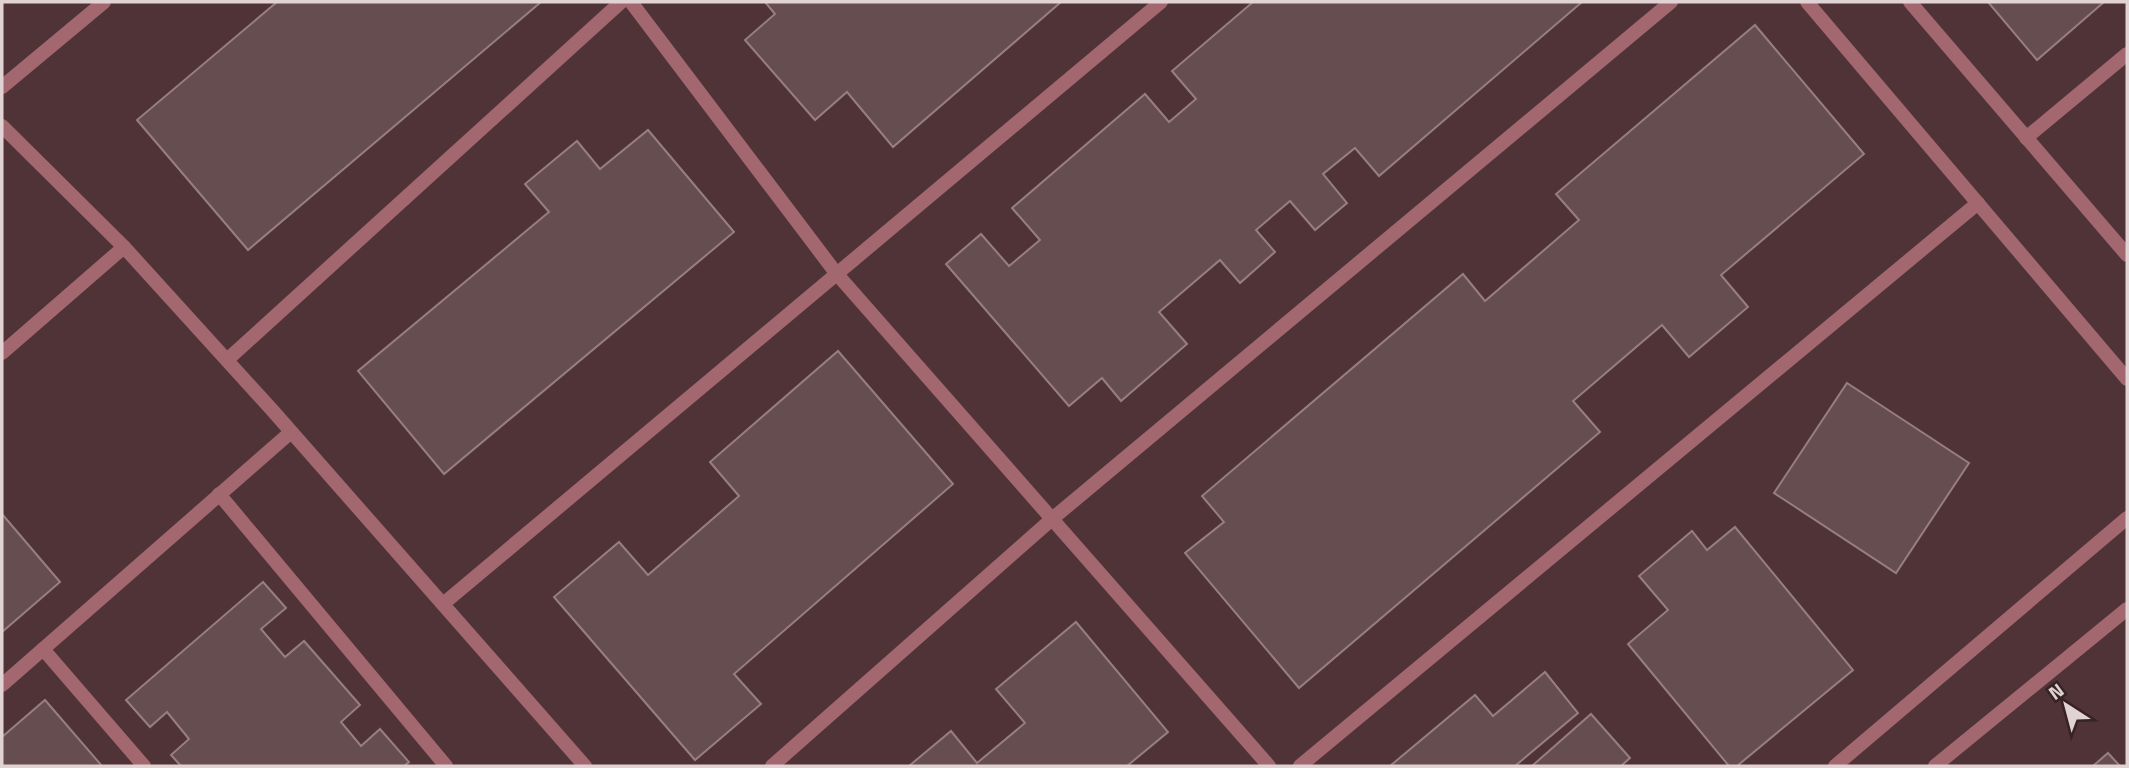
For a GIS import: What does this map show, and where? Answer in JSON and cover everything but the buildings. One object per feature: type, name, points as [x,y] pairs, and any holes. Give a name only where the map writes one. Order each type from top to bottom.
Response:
[{"type":"street","points":[[2,87],[104,2]]},
{"type":"street","points":[[227,360],[621,2]]},
{"type":"street","points":[[631,2],[836,273],[1269,766]]},
{"type":"street","points":[[443,604],[1161,2]]},
{"type":"street","points":[[772,766],[1052,519],[1671,2]]},
{"type":"street","points":[[1807,2],[2127,379]]},
{"type":"street","points":[[1910,2],[2127,255]]},
{"type":"street","points":[[2026,138],[2127,54]]},
{"type":"street","points":[[2,126],[124,247],[227,360],[585,766]]},
{"type":"street","points":[[1300,766],[1978,203]]},
{"type":"street","points":[[2,353],[124,247]]},
{"type":"street","points":[[2,685],[291,432]]},
{"type":"street","points":[[219,494],[446,766]]},
{"type":"street","points":[[1835,766],[2127,518]]},
{"type":"street","points":[[1935,766],[2127,609]]},
{"type":"street","points":[[43,649],[144,766]]},
{"type":"shaded area","points":[[2,2],[2127,2],[2127,766],[2,766]]}]
